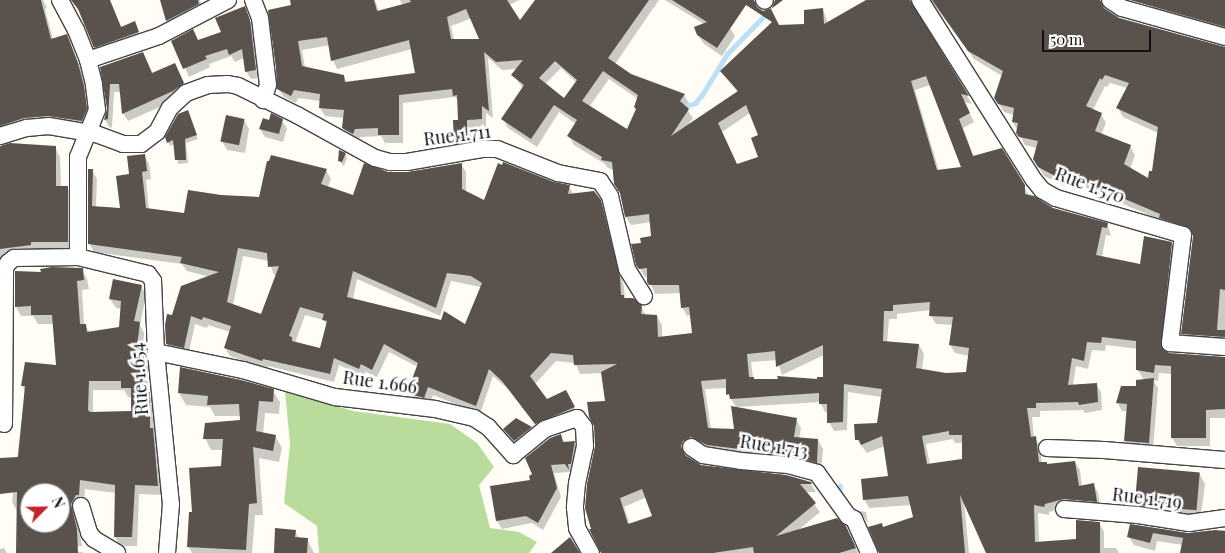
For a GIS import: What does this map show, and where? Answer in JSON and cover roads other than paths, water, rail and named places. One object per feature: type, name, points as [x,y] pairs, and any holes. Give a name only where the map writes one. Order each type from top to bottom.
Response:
[{"type":"street","points":[[60,0],[76,30],[88,60],[97,101],[91,128],[79,150],[77,163],[78,257]]},
{"type":"street","points":[[88,60],[159,36],[228,0]]},
{"type":"street","points":[[253,0],[260,18],[265,94]]},
{"type":"street","name":"Rue 1.570","points":[[920,0],[1042,190],[1056,198],[1183,235],[1170,343],[1225,347]]},
{"type":"street","points":[[1119,3],[1225,37]]},
{"type":"street","name":"Rue 1.711","points":[[0,136],[44,126],[61,126],[91,128],[123,144],[140,144],[156,132],[176,100],[198,87],[208,85],[238,86],[265,94],[375,158],[390,162],[407,162],[497,148],[558,173],[600,182],[610,196],[627,269],[644,296]]},
{"type":"street","name":"Rue 1.654","points":[[4,424],[5,268],[14,258],[78,257],[151,277],[153,281],[156,352],[171,504],[167,553]]},
{"type":"street","name":"Rue 1.666","points":[[156,352],[242,370],[335,397],[435,409],[467,416],[488,428],[513,455],[545,429],[577,418],[584,427],[586,446],[577,483],[575,508],[577,528],[592,553]]},
{"type":"street","name":"Rue 1.713","points":[[691,447],[703,455],[741,461],[788,465],[818,473],[848,516],[854,520],[869,553]]},
{"type":"street","points":[[1047,448],[1104,450],[1225,460]]},
{"type":"street","points":[[81,506],[89,532],[94,539],[117,553]]},
{"type":"street","name":"Rue 1.719","points":[[1064,509],[1189,523],[1225,518]]},
{"type":"waterway","points":[[683,107],[695,103],[727,54],[767,13]]},
{"type":"waterway","points":[[839,497],[840,486]]}]
